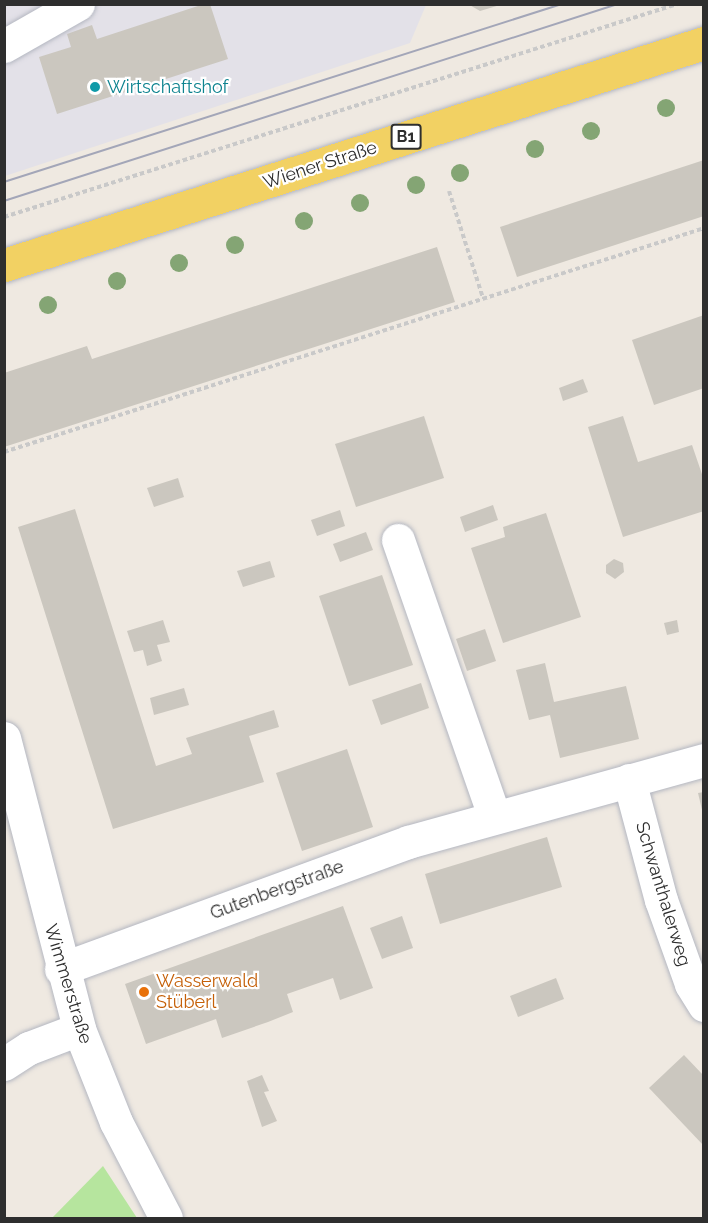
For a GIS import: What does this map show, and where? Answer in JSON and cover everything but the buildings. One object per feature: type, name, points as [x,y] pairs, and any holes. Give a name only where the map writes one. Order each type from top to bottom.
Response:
[{"type":"main road","name":"Wiener Straße","points":[[4,265],[704,43]]},
{"type":"street","points":[[4,46],[78,4]]},
{"type":"street","points":[[398,540],[494,816]]},
{"type":"street","name":"Wimmerstraße","points":[[4,738],[11,793],[79,1029],[116,1122],[166,1218]]},
{"type":"street","name":"Gutenbergstraße","points":[[61,969],[408,842],[494,816],[704,760]]},
{"type":"street","name":"Schwanthalerweg","points":[[629,780],[662,900],[691,984],[704,1005]]},
{"type":"street","points":[[4,1064],[29,1048],[79,1029]]},
{"type":"path","points":[[4,217],[676,4]]},
{"type":"path","points":[[449,191],[483,298]]},
{"type":"path","points":[[4,452],[704,228]]},
{"type":"shaded area","points":[[4,5],[426,5],[410,43],[5,176]]},
{"type":"green space","points":[[103,1166],[137,1218],[52,1218]]},
{"type":"tram line","points":[[4,182],[562,4]]},
{"type":"tram line","points":[[4,201],[618,4]]},
{"type":"place","name":"Wirtschaftshof","points":[[95,87]]},
{"type":"place","name":"Wasserwald Stüberl","points":[[144,992]]}]
